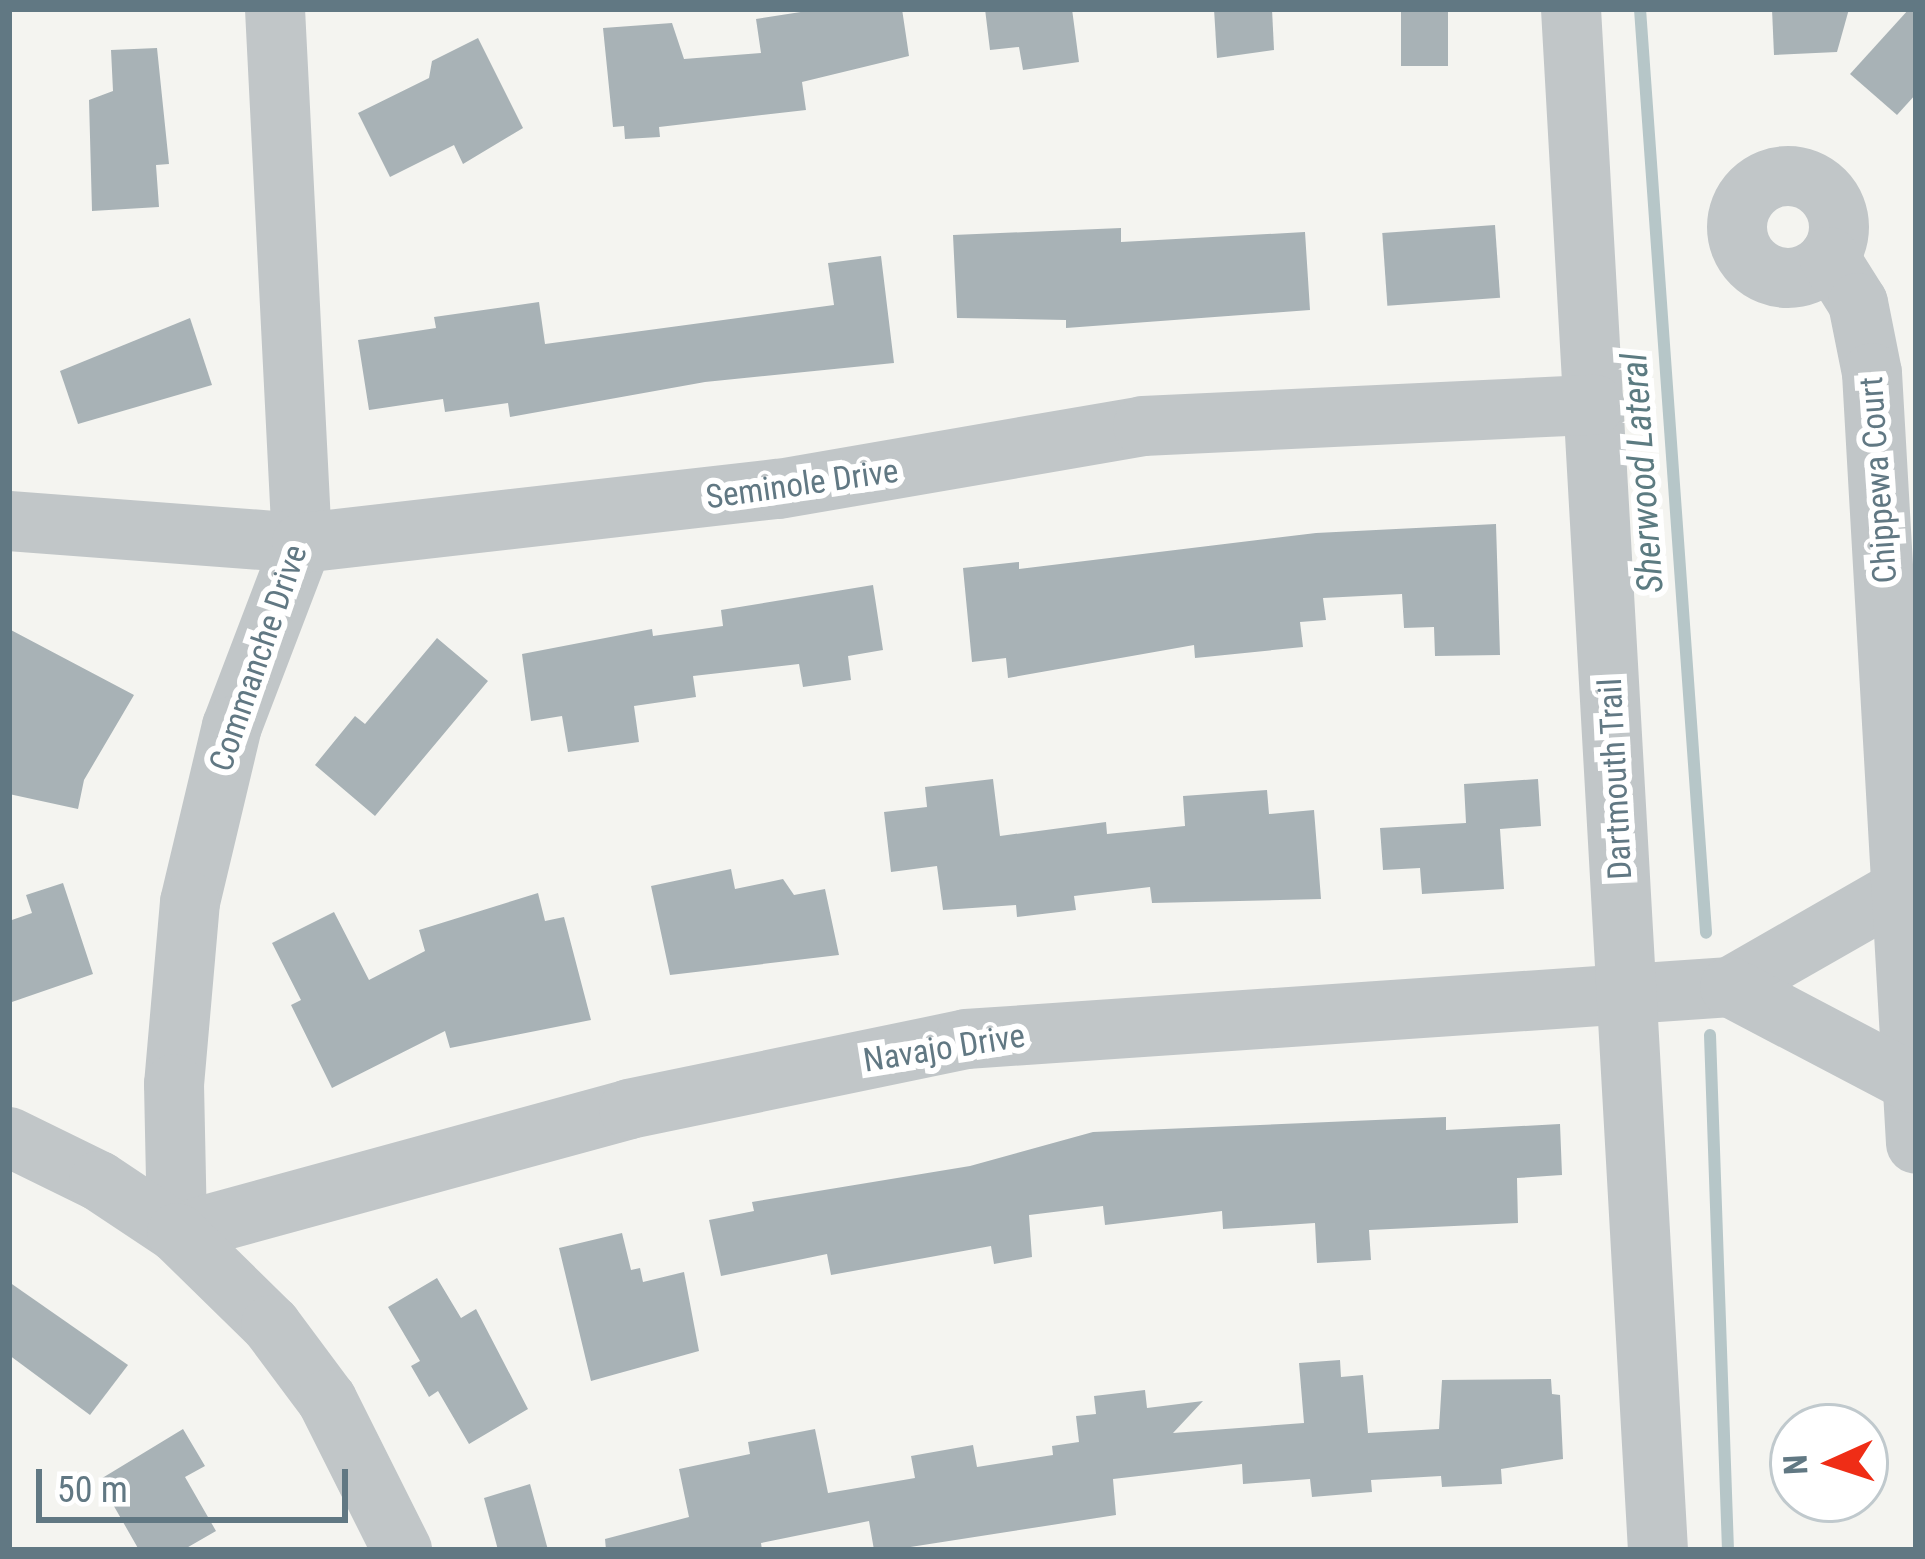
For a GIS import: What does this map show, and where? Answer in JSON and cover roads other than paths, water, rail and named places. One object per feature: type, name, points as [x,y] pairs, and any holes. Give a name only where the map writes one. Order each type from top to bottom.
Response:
[{"type":"street","name":"Commanche Drive","points":[[177,1233],[174,1084],[190,902],[232,725],[302,543],[274,9]]},
{"type":"street","name":"Dartmouth Trail","points":[[1571,9],[1658,1550]]},
{"type":"street","name":"Chippewa Court","points":[[1829,257],[1858,303],[1872,373],[1916,1144]]},
{"type":"street","name":"Seminole Drive","points":[[9,521],[302,543],[779,489],[1143,426],[1595,405]]},
{"type":"street","name":"Navajo Drive","points":[[177,1233],[629,1109],[966,1039],[1730,987],[1903,888]]},
{"type":"street","points":[[1730,987],[1913,1083]]},
{"type":"street","points":[[9,1137],[99,1181],[177,1233],[271,1325],[327,1400],[402,1550]]},
{"type":"waterway","name":"Sherwood Lateral","points":[[1640,9],[1706,933]]},
{"type":"waterway","name":"Sherwood Lateral","points":[[1710,1035],[1728,1550]]}]
